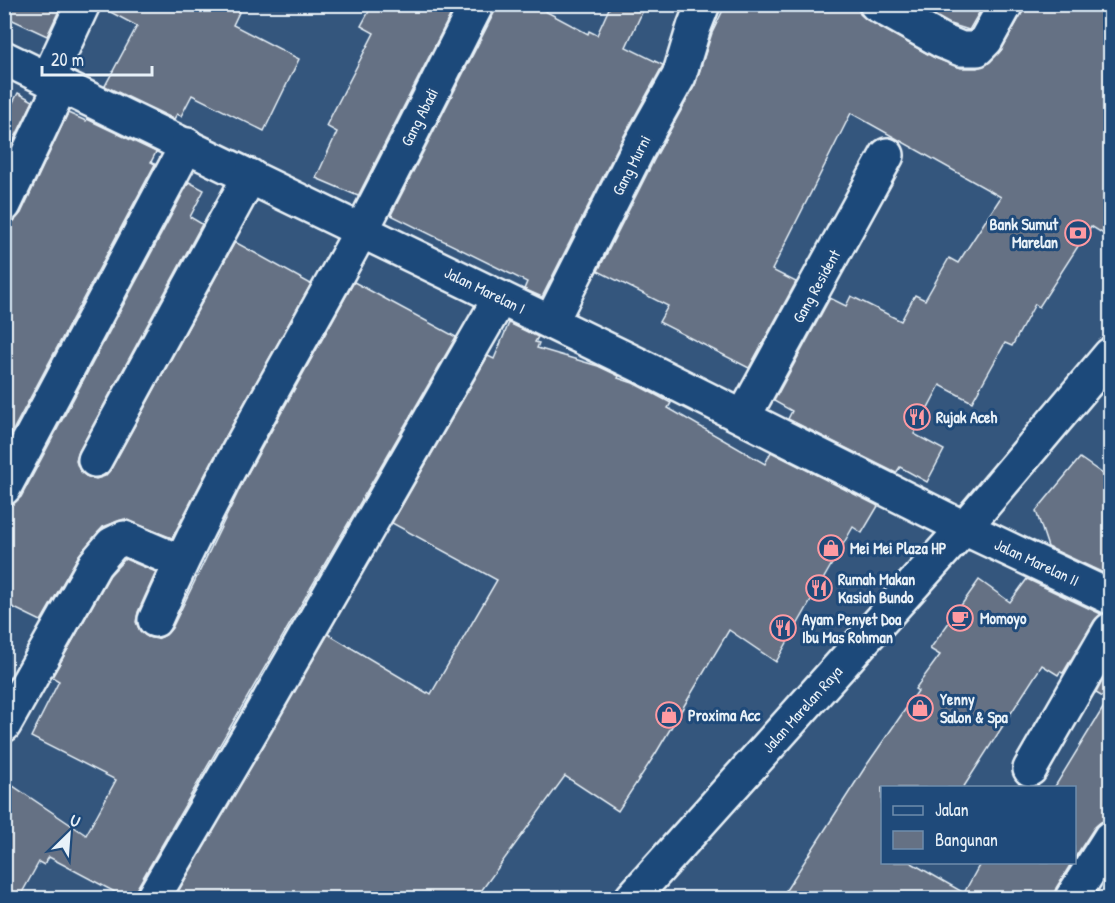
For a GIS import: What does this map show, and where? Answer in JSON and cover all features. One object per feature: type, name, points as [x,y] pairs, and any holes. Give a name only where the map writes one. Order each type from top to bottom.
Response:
[{"type":"street","points":[[4,205],[83,4]]},
{"type":"street","name":"Gang Abadi","points":[[155,620],[180,562],[236,455],[361,230],[477,4]]},
{"type":"street","name":"Gang Murni","points":[[551,322],[637,151],[679,76],[703,4]]},
{"type":"street","points":[[876,4],[942,41],[961,49],[977,49],[986,40],[1006,4]]},
{"type":"street","name":"Jalan Marelan I","points":[[7,66],[54,82],[187,145],[639,365],[964,528]]},
{"type":"street","points":[[4,489],[187,145]]},
{"type":"street","name":"Gang Resident","points":[[744,417],[887,155]]},
{"type":"street","points":[[96,460],[250,176]]},
{"type":"street","points":[[153,898],[254,728],[500,298]]},
{"type":"street","name":"Jalan Marelan Raya","points":[[632,898],[964,528],[1110,355]]},
{"type":"street","name":"Jalan Marelan II","points":[[964,528],[1110,597]]},
{"type":"street","points":[[4,725],[95,564],[112,544],[124,538],[180,562]]},
{"type":"street","points":[[1030,769],[1110,630]]},
{"type":"street","points":[[1072,898],[1110,838]]},
{"type":"building","points":[[4,4],[62,4],[47,36],[4,16]]},
{"type":"building","points":[[101,4],[243,4],[233,25],[299,59],[264,131],[192,95],[181,116],[177,114],[174,119],[105,86],[137,26],[101,7]]},
{"type":"building","points":[[373,4],[456,4],[358,196],[316,178],[337,132],[326,126],[374,33],[361,26]]},
{"type":"building","points":[[495,4],[532,4],[588,34],[589,31],[597,35],[611,4],[646,4],[626,47],[663,65],[620,143],[542,297],[524,289],[527,282],[391,215],[494,13]]},
{"type":"building","points":[[726,4],[857,4],[860,14],[867,20],[933,57],[961,68],[977,68],[990,62],[1002,49],[1025,4],[1110,4],[1110,238],[1091,226],[1039,307],[1035,304],[1012,346],[1005,343],[972,402],[940,385],[914,434],[944,450],[927,482],[900,467],[896,473],[788,419],[792,411],[774,401],[830,298],[846,306],[851,296],[901,321],[915,295],[925,300],[949,258],[958,263],[1001,197],[851,113],[772,270],[796,282],[749,368],[659,322],[668,306],[598,271],[695,85],[712,33]]},
{"type":"building","points":[[915,4],[984,4],[969,30],[950,24]]},
{"type":"building","points":[[18,93],[33,101],[4,160],[4,119]]},
{"type":"building","points":[[68,113],[86,121],[87,119],[156,152],[151,162],[155,164],[4,447],[4,224],[14,221],[21,213]]},
{"type":"building","points":[[189,182],[204,190],[190,217],[202,224],[79,451],[76,461],[79,469],[86,476],[96,479],[105,476],[111,469],[235,242],[311,284],[172,538],[124,519],[103,527],[79,555],[41,621],[4,603],[4,507],[13,504],[21,497]]},
{"type":"building","points":[[354,282],[456,337],[137,888],[134,898],[126,898],[49,857],[44,865],[39,862],[19,898],[4,898],[4,780],[86,835],[116,780],[31,737],[59,681],[52,677],[110,575],[125,559],[156,572],[138,612],[136,622],[140,631],[148,637],[157,639],[166,635],[172,628],[244,480]]},
{"type":"building","points":[[509,323],[538,337],[535,342],[539,343],[537,348],[598,366],[619,376],[618,378],[633,383],[671,403],[668,408],[765,464],[771,452],[878,506],[862,533],[853,527],[776,662],[729,630],[656,753],[618,811],[565,776],[476,898],[174,898],[328,634],[431,694],[497,580],[392,523],[488,356],[494,359]]},
{"type":"building","points":[[1080,458],[1110,479],[1110,576],[1048,547],[1036,511]]},
{"type":"building","points":[[1027,579],[1101,614],[1094,621],[1063,673],[1060,672],[1058,675],[1042,665],[964,786],[881,786],[881,864],[913,864],[964,893],[980,864],[1071,864],[1056,888],[1053,898],[781,898],[866,766],[918,691],[915,689],[940,655],[930,649],[979,580],[1010,602]]},
{"type":"building","points":[[1110,667],[1110,816],[1108,820],[1094,828],[1076,856],[1076,786],[1055,786],[1108,700],[1096,693]]},
{"type":"place","name":"Bank Sumut Marelan","points":[[1078,233]]},
{"type":"place","name":"Rujak Aceh","points":[[917,417]]},
{"type":"place","name":"Mei Mei Plaza HP","points":[[831,548]]},
{"type":"place","name":"Rumah Makan Kasiah Bundo","points":[[819,588]]},
{"type":"place","name":"Momoyo","points":[[960,618]]},
{"type":"place","name":"Ayam Penyet Doa Ibu Mas Rohman","points":[[783,628]]},
{"type":"place","name":"Yenny Salon & Spa","points":[[920,708]]},
{"type":"place","name":"Proxima Acc","points":[[669,715]]}]
